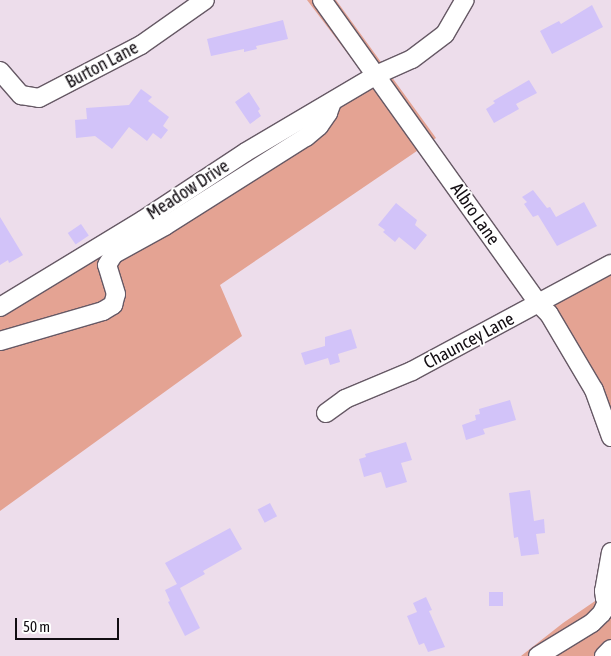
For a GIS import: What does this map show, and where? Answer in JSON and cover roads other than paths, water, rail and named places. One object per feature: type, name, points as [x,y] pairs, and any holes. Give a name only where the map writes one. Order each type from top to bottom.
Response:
[{"type":"street","name":"Burton Lane","points":[[0,71],[21,95],[39,98],[141,44],[205,0]]},
{"type":"street","name":"Albro Lane","points":[[322,0],[539,304],[549,314],[594,390],[611,437]]},
{"type":"street","name":"Meadow Drive","points":[[0,306],[143,220],[246,152],[376,75],[412,59],[445,34],[465,0]]},
{"type":"street","points":[[0,341],[103,311],[113,305],[116,294],[107,265],[114,254],[165,226],[306,137],[328,113],[332,102]]},
{"type":"street","name":"Chauncey Lane","points":[[326,413],[345,399],[412,370],[611,264]]},
{"type":"street","points":[[538,656],[592,623],[609,605],[604,591],[611,552]]},
{"type":"street","points":[[604,656],[611,649]]}]
